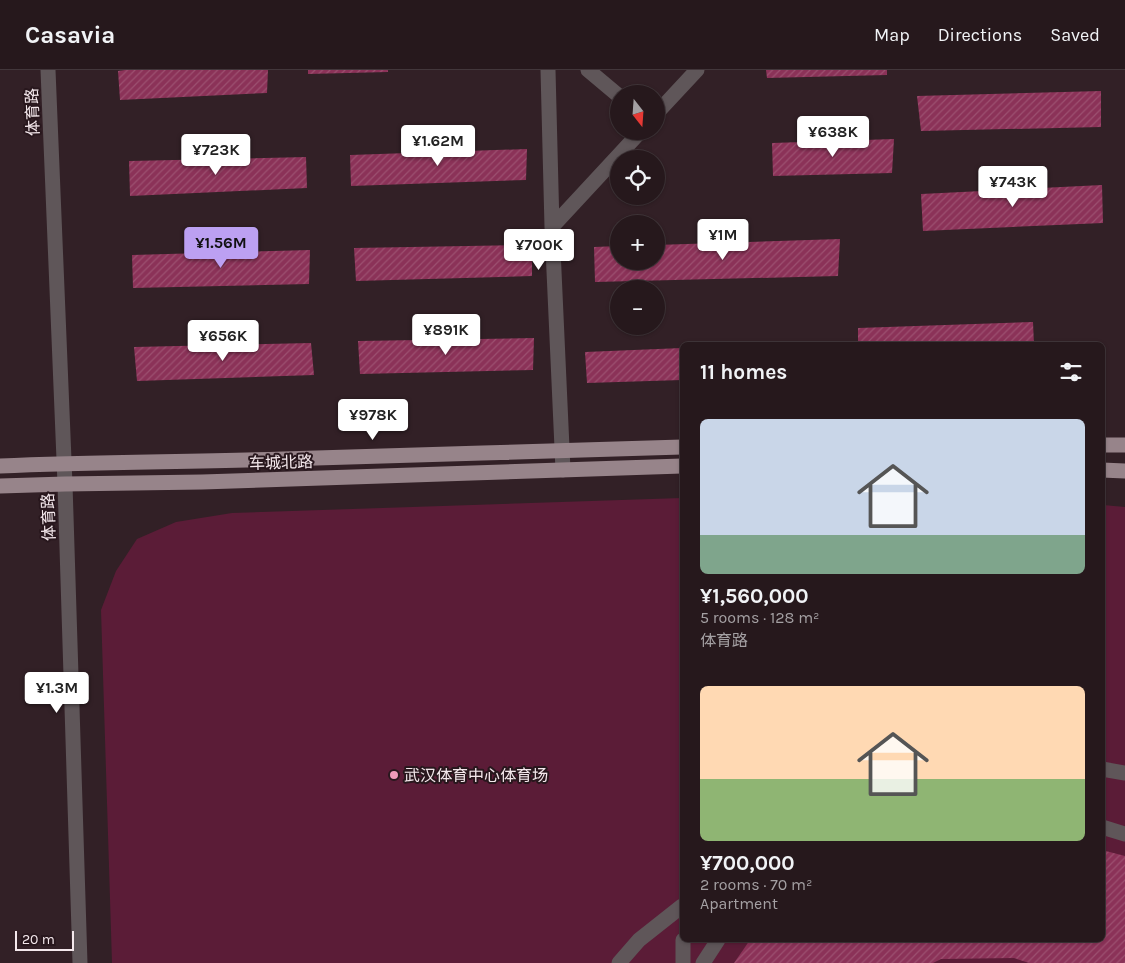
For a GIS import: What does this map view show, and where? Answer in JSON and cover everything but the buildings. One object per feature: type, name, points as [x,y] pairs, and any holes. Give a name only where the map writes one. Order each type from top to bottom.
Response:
[{"type":"main road","points":[[1105,445],[1125,445]]},
{"type":"main road","name":"车城北路","points":[[0,466],[64,463],[209,462],[562,449],[680,447]]},
{"type":"main road","name":"车城北路","points":[[0,486],[202,482],[680,466]]},
{"type":"main road","points":[[1105,470],[1125,471]]},
{"type":"street","name":"体育路","points":[[48,70],[65,484],[80,963]]},
{"type":"street","points":[[548,70],[552,227],[563,470]]},
{"type":"street","points":[[588,70],[610,88]]},
{"type":"street","points":[[665,104],[697,70]]},
{"type":"street","points":[[552,227],[633,140]]},
{"type":"street","points":[[1105,770],[1125,774]]},
{"type":"street","points":[[1105,828],[1125,834]]},
{"type":"street","points":[[619,963],[639,940],[680,908]]},
{"type":"street","points":[[683,942],[683,963]]},
{"type":"street","points":[[703,963],[717,942]]},
{"type":"shaded area","name":"武汉体育中心体育场","points":[[680,498],[680,942],[1105,942],[1105,505],[1125,507],[1125,963],[112,963],[101,610],[116,571],[137,539],[176,522],[232,513]]},
{"type":"place","name":"武汉体育中心体育场","points":[[394,775]]}]
